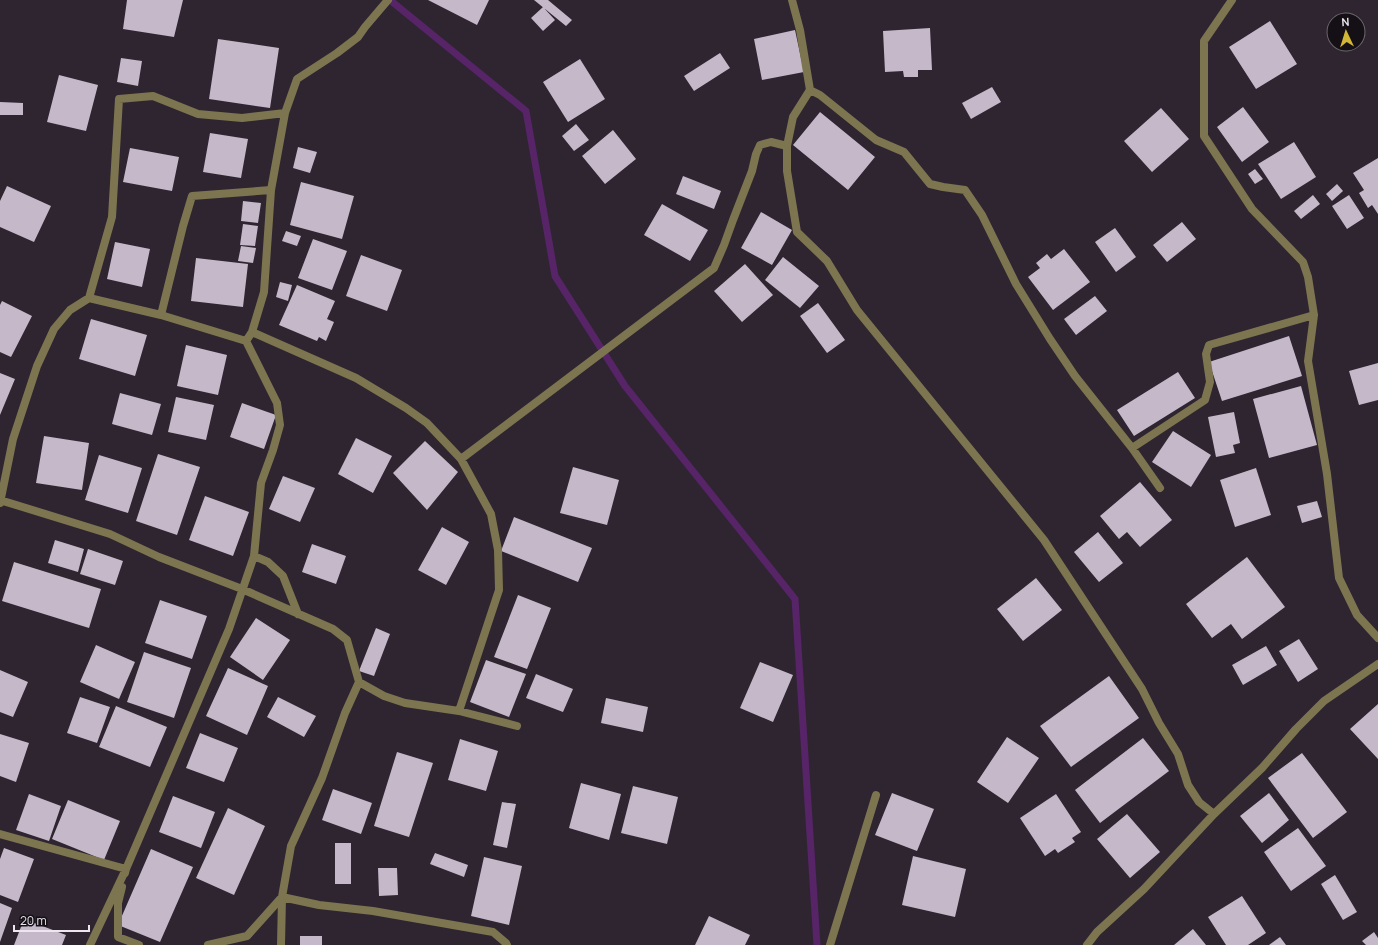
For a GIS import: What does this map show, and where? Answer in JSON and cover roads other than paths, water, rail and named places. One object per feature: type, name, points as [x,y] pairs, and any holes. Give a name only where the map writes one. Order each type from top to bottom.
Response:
[{"type":"street","points":[[246,341],[252,332],[264,292],[271,190],[285,113],[297,79],[337,53],[358,37],[388,0]]},
{"type":"street","points":[[792,0],[800,30],[810,90],[794,117],[787,146],[787,171],[797,232],[827,262],[857,310],[1044,540],[1142,688],[1159,723],[1178,754],[1188,785],[1199,802],[1214,814]]},
{"type":"street","points":[[1232,0],[1204,41],[1204,136],[1252,209],[1303,262],[1308,278],[1314,315],[1308,361],[1327,474],[1339,578],[1357,615],[1378,638]]},
{"type":"street","points":[[810,90],[820,95],[876,140],[904,152],[930,184],[965,190],[982,215],[1016,284],[1050,338],[1075,376],[1132,448],[1160,488]]},
{"type":"street","points":[[281,945],[282,897],[291,846],[322,778],[346,713],[360,682],[347,640],[333,628],[298,614],[242,588],[159,557],[110,534],[0,501],[13,439],[37,366],[54,329],[70,310],[89,298],[112,217],[119,99],[153,96],[198,114],[242,118],[285,113]]},
{"type":"street","points":[[461,459],[714,268],[752,171],[760,145],[771,142],[787,146]]},
{"type":"street","points":[[161,316],[183,226],[192,196],[271,190]]},
{"type":"street","points":[[89,298],[161,316],[246,341],[277,403],[280,425],[261,483],[254,556],[229,629],[126,869],[90,945]]},
{"type":"street","points":[[1132,448],[1205,400],[1210,382],[1206,354],[1209,345],[1314,315]]},
{"type":"street","points":[[252,332],[356,378],[399,404],[427,423],[461,459],[491,514],[498,550],[499,590],[459,711]]},
{"type":"street","points":[[254,556],[268,562],[283,576],[298,614]]},
{"type":"street","points":[[1087,945],[1097,932],[1144,889],[1214,814],[1262,768],[1296,729],[1324,701],[1378,664]]},
{"type":"street","points":[[360,682],[384,696],[405,703],[459,711],[516,726]]},
{"type":"street","points":[[830,945],[876,795]]},
{"type":"street","points":[[0,834],[126,869]]},
{"type":"street","points":[[126,869],[118,903],[118,937],[139,945]]},
{"type":"street","points":[[208,945],[247,936],[282,897]]},
{"type":"street","points":[[282,897],[319,905],[372,911],[492,932],[507,945]]},
{"type":"waterway","points":[[390,0],[526,111],[555,276],[625,386],[795,599],[817,945]]}]
